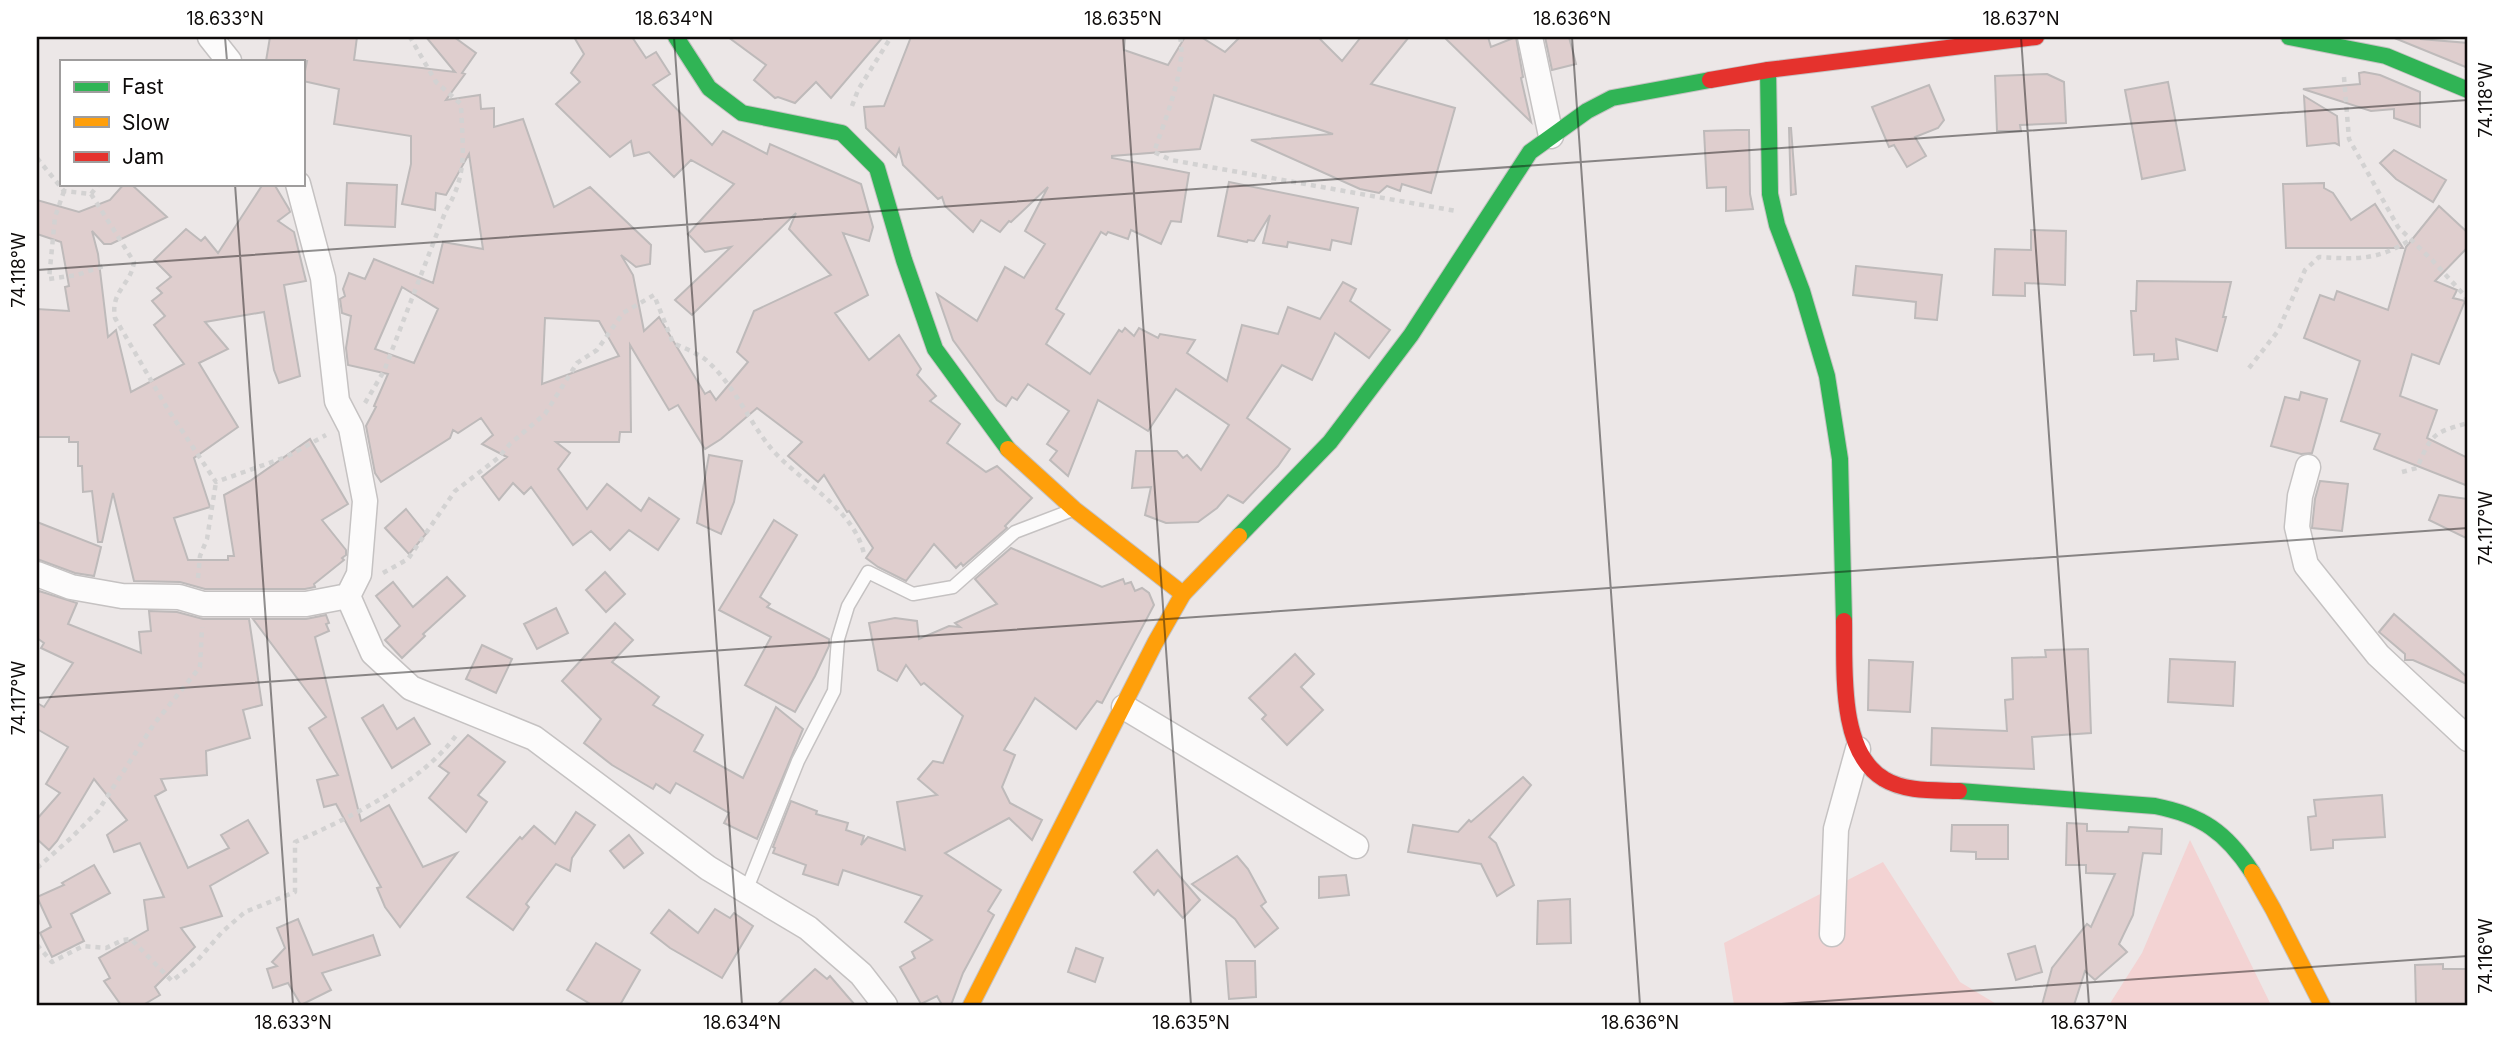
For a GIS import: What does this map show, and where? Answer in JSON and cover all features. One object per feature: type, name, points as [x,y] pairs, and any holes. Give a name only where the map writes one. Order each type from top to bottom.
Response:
[{"type":"street","points":[[210,37],[228,60]]},
{"type":"street","points":[[676,37],[709,88],[742,113],[842,133],[877,168],[904,260],[935,349],[1008,449],[1074,509],[1183,594]]},
{"type":"street","points":[[1530,37],[1551,136]]},
{"type":"street","points":[[971,1005],[1155,643],[1183,594],[1330,442],[1411,335],[1531,152],[1587,111],[1612,98],[1768,70],[1962,41],[2036,37]]},
{"type":"street","points":[[2290,37],[2386,56],[2468,90]]},
{"type":"street","points":[[1768,70],[1770,194],[1777,225],[1802,291],[1827,376],[1840,459],[1845,681],[1848,712],[1858,749],[1866,762],[1882,778],[1915,788],[2155,806],[2188,813],[2214,828],[2237,850],[2285,931],[2307,981],[2322,1005]]},
{"type":"street","points":[[299,186],[323,278],[337,401],[351,428],[365,501],[359,574],[348,596]]},
{"type":"street","points":[[2308,467],[2300,496],[2297,527],[2306,565],[2378,655],[2468,739]]},
{"type":"street","points":[[37,574],[71,587],[122,596],[179,597],[203,604],[306,604],[348,596]]},
{"type":"street","points":[[348,596],[373,653],[411,688],[534,738],[708,868],[808,929],[862,974],[885,1005]]},
{"type":"street","points":[[1124,707],[1356,846]]},
{"type":"street","points":[[1832,933],[1836,829],[1858,749]]},
{"type":"lane","points":[[746,891],[799,761],[834,691],[838,639],[848,606],[868,572],[912,594],[953,587],[1015,532],[1074,509]]},
{"type":"path","points":[[216,482],[286,457],[334,430],[351,428],[384,371],[446,210],[457,192],[462,173],[461,104],[436,82],[410,37]]},
{"type":"path","points":[[842,133],[858,90],[891,37]]},
{"type":"path","points":[[1181,37],[1183,49],[1171,102],[1154,152],[1171,160],[1488,217]]},
{"type":"path","points":[[2342,48],[2349,139],[2398,227],[2433,261],[2465,296],[2468,303]]},
{"type":"path","points":[[37,158],[64,191],[91,194]]},
{"type":"path","points":[[91,194],[97,186]]},
{"type":"path","points":[[64,191],[55,217],[50,279],[77,275],[104,266]]},
{"type":"path","points":[[37,868],[98,811],[154,724],[200,667],[203,604],[198,592],[198,574],[200,556],[207,539],[216,482],[167,408],[116,318],[113,307],[117,295],[133,271],[135,262],[91,194]]},
{"type":"path","points":[[2249,368],[2278,331],[2305,270],[2319,257],[2367,257],[2389,253],[2410,240]]},
{"type":"path","points":[[381,574],[408,559],[455,491],[498,458],[545,414],[577,363],[597,350],[624,313],[654,295],[673,342],[706,360],[770,447],[838,509],[862,542],[868,572]]},
{"type":"path","points":[[2402,472],[2417,468],[2424,451],[2437,432],[2468,423]]},
{"type":"path","points":[[37,945],[52,962],[83,946],[106,948],[131,939],[172,981],[196,962],[222,932],[245,912],[295,892],[295,842],[367,806],[416,774],[447,748],[474,713]]},
{"type":"shaded area","points":[[2190,840],[2271,1005],[2109,1005],[2142,953]]},
{"type":"shaded area","points":[[1883,862],[1960,982],[1998,1005],[1734,1005],[1724,943]]},
{"type":"building","points":[[270,37],[357,37],[354,60],[455,72],[426,37],[454,37],[476,53],[446,100],[480,95],[481,109],[494,108],[494,127],[523,119],[554,207],[590,187],[651,245],[650,264],[636,267],[621,255],[633,275],[644,331],[659,317],[705,394],[710,391],[716,400],[748,362],[737,352],[754,311],[831,275],[789,229],[796,213],[692,315],[675,300],[731,247],[705,252],[688,234],[734,184],[691,160],[674,177],[649,152],[634,156],[631,141],[610,157],[556,104],[580,82],[571,73],[584,54],[574,37],[632,37],[646,58],[656,52],[670,74],[653,85],[712,145],[723,131],[767,154],[770,144],[861,184],[873,227],[869,241],[843,233],[868,295],[835,313],[869,360],[899,335],[921,369],[917,375],[936,396],[930,401],[960,424],[947,443],[986,472],[997,466],[1032,498],[1005,526],[1007,528],[963,566],[961,563],[956,568],[934,544],[906,581],[866,558],[873,548],[824,475],[818,482],[788,456],[802,442],[757,408],[705,449],[678,405],[669,410],[630,345],[631,432],[620,432],[619,442],[556,442],[570,453],[558,469],[587,509],[607,484],[641,511],[649,498],[679,519],[658,550],[629,530],[610,550],[591,531],[573,545],[531,487],[524,494],[513,483],[499,500],[482,477],[507,457],[482,444],[493,435],[481,418],[458,433],[453,430],[450,438],[381,482],[375,473],[366,426],[388,374],[348,365],[346,348],[351,316],[342,313],[340,299],[345,296],[343,289],[349,273],[365,279],[374,259],[433,283],[443,242],[483,249],[469,154],[446,195],[436,193],[435,210],[402,204],[411,164],[411,136],[334,124],[339,89],[304,81],[307,61],[266,60]],"holes":[[[402,287],[438,309],[414,363],[375,349]],[[545,318],[599,321],[619,356],[542,384]]]},
{"type":"building","points":[[728,37],[883,37],[831,98],[816,82],[795,103],[775,98],[754,80],[766,65]]},
{"type":"building","points":[[911,37],[1125,37],[1124,50],[1168,65],[1185,37],[1201,37],[1225,52],[1240,37],[1318,37],[1342,61],[1361,37],[1409,37],[1371,84],[1455,108],[1431,193],[1402,184],[1400,191],[1387,186],[1379,193],[1360,189],[1251,140],[1333,134],[1214,95],[1200,149],[1112,156],[1189,173],[1181,222],[1171,221],[1161,244],[1131,230],[1128,239],[1101,232],[1056,309],[1064,314],[1046,344],[1090,374],[1119,330],[1122,332],[1125,328],[1134,336],[1139,328],[1158,338],[1160,334],[1195,340],[1187,353],[1227,381],[1242,325],[1278,334],[1288,307],[1320,319],[1343,282],[1356,289],[1350,301],[1390,330],[1369,358],[1335,333],[1312,380],[1282,365],[1247,418],[1290,449],[1278,466],[1243,503],[1228,495],[1217,508],[1198,522],[1166,523],[1145,515],[1151,487],[1132,488],[1136,451],[1177,451],[1183,458],[1187,455],[1201,470],[1229,425],[1176,389],[1148,431],[1098,400],[1068,476],[1050,460],[1057,451],[1047,444],[1069,411],[1028,384],[1017,400],[1012,397],[1006,406],[997,400],[953,340],[937,294],[977,321],[1005,267],[1024,278],[1045,244],[1025,231],[1048,187],[1000,232],[981,220],[973,232],[945,206],[942,197],[938,199],[903,165],[899,149],[896,157],[866,128],[864,107],[884,106]]},
{"type":"building","points":[[1444,37],[1488,37],[1491,47],[1516,37],[1523,77],[1521,78],[1531,122]]},
{"type":"building","points":[[1545,37],[1569,37],[1576,64],[1552,70]]},
{"type":"building","points":[[2392,37],[2421,37],[2468,43],[2468,68]]},
{"type":"building","points":[[2359,73],[2380,75],[2420,92],[2420,127],[2394,118],[2394,109],[2371,111],[2303,89],[2360,84]]},
{"type":"building","points":[[2047,74],[2064,82],[2066,123],[2020,125],[2021,131],[1997,131],[1995,76]]},
{"type":"building","points":[[2168,82],[2185,170],[2142,179],[2125,90]]},
{"type":"building","points":[[1929,85],[1944,120],[1938,128],[1915,137],[1926,156],[1907,167],[1894,145],[1889,147],[1872,107]]},
{"type":"building","points":[[2304,96],[2337,116],[2339,145],[2335,143],[2307,146]]},
{"type":"building","points":[[1789,128],[1796,194],[1791,195]]},
{"type":"building","points":[[1749,130],[1750,194],[1753,209],[1726,211],[1726,187],[1707,188],[1704,131]]},
{"type":"building","points":[[2394,150],[2446,180],[2433,202],[2396,179],[2380,163]]},
{"type":"building","points":[[1229,182],[1358,208],[1351,244],[1332,240],[1330,250],[1288,242],[1287,247],[1263,243],[1270,215],[1254,241],[1218,236]]},
{"type":"building","points":[[347,183],[397,185],[395,227],[345,225]]},
{"type":"building","points":[[2324,183],[2324,188],[2333,193],[2351,220],[2375,204],[2403,248],[2286,248],[2283,184]]},
{"type":"building","points":[[122,186],[133,186],[167,217],[111,244],[104,244],[92,231],[98,254],[108,337],[116,330],[131,392],[184,364],[154,325],[165,316],[152,301],[162,293],[157,288],[171,277],[154,260],[186,229],[201,241],[205,237],[218,253],[262,186],[275,186],[289,209],[290,212],[278,221],[294,232],[306,281],[284,285],[300,376],[279,383],[274,370],[264,312],[205,322],[228,349],[199,363],[238,427],[194,458],[210,507],[174,518],[188,560],[228,560],[228,556],[234,556],[224,495],[250,481],[310,439],[348,504],[322,520],[346,550],[346,555],[342,558],[344,560],[314,584],[315,587],[205,589],[180,582],[134,581],[113,493],[102,542],[98,542],[92,491],[83,492],[82,466],[78,466],[78,442],[69,442],[69,437],[38,437],[37,309],[69,311],[65,287],[69,286],[61,242],[37,234],[37,200],[79,212],[110,200]]},
{"type":"building","points":[[2439,206],[2468,233],[2468,247],[2435,281],[2457,290],[2453,298],[2465,301],[2439,364],[2412,354],[2400,396],[2437,410],[2427,438],[2468,458],[2468,486],[2374,449],[2380,434],[2341,421],[2360,361],[2304,338],[2320,295],[2334,300],[2337,291],[2388,310],[2406,247]]},
{"type":"building","points":[[2031,230],[2066,231],[2065,285],[2025,283],[2025,296],[1993,295],[1995,249],[2031,250]]},
{"type":"building","points":[[1856,266],[1942,275],[1937,320],[1915,318],[1916,302],[1853,295]]},
{"type":"building","points":[[2137,281],[2231,282],[2217,351],[2176,339],[2178,359],[2154,361],[2154,354],[2134,355],[2131,311],[2136,311]]},
{"type":"building","points":[[2301,392],[2327,399],[2312,453],[2301,454],[2271,446],[2285,397],[2299,400]]},
{"type":"building","points":[[709,455],[742,461],[734,502],[721,534],[697,523]]},
{"type":"building","points":[[2320,481],[2348,484],[2342,531],[2312,528]]},
{"type":"building","points":[[2439,495],[2468,499],[2468,539],[2429,520]]},
{"type":"building","points":[[406,509],[426,534],[409,554],[385,528]]},
{"type":"building","points":[[774,520],[797,535],[760,597],[770,604],[767,607],[829,639],[829,646],[795,712],[745,685],[771,637],[719,610]]},
{"type":"building","points":[[37,522],[101,547],[94,576],[75,573],[37,559]]},
{"type":"building","points":[[1011,548],[1102,587],[1123,579],[1125,584],[1131,582],[1135,591],[1142,588],[1149,593],[1154,605],[1102,703],[1097,701],[1076,729],[1035,698],[1004,750],[1015,755],[1002,787],[1010,803],[1042,820],[1032,840],[1009,818],[945,853],[1001,890],[988,911],[994,915],[963,973],[951,1005],[942,1005],[937,996],[921,1004],[900,967],[915,958],[912,952],[932,940],[905,922],[922,896],[843,870],[838,885],[803,874],[806,865],[773,853],[773,847],[791,801],[817,811],[816,814],[848,823],[846,830],[864,836],[861,845],[868,837],[905,850],[897,802],[937,795],[918,779],[933,761],[943,763],[963,716],[924,683],[921,685],[906,665],[897,681],[878,670],[869,623],[895,618],[917,621],[919,639],[949,626],[960,627],[955,623],[997,604],[975,579]]},
{"type":"building","points":[[605,572],[625,594],[606,612],[586,590]]},
{"type":"building","points":[[447,577],[465,596],[423,634],[425,636],[402,658],[385,640],[400,626],[376,596],[393,582],[413,607]]},
{"type":"building","points":[[39,591],[77,603],[68,624],[141,653],[139,632],[151,631],[149,611],[177,612],[203,619],[249,619],[262,705],[243,710],[250,738],[206,751],[207,775],[161,779],[166,790],[155,796],[188,868],[229,848],[221,835],[248,820],[268,853],[210,886],[222,916],[181,928],[195,947],[155,987],[160,995],[143,1005],[121,1005],[104,981],[110,978],[99,958],[148,930],[144,900],[164,897],[140,843],[114,852],[107,835],[127,820],[94,779],[49,850],[37,839],[37,819],[60,793],[46,784],[68,747],[37,729],[37,703],[44,707],[73,663],[41,648],[44,643],[37,638]]},
{"type":"building","points":[[556,608],[568,633],[537,649],[524,624]]},
{"type":"building","points":[[2394,614],[2468,678],[2467,684],[2413,660],[2405,660],[2405,654],[2379,632]]},
{"type":"building","points":[[326,615],[329,631],[315,637],[361,821],[389,805],[423,867],[457,853],[400,927],[385,907],[377,888],[381,887],[336,804],[324,807],[317,780],[338,775],[309,728],[326,717],[253,619],[306,619]]},
{"type":"building","points":[[615,623],[633,640],[612,662],[659,697],[653,705],[703,735],[694,751],[743,778],[776,707],[803,729],[757,839],[724,823],[729,813],[676,783],[670,793],[656,784],[653,789],[612,765],[584,743],[601,719],[562,681]]},
{"type":"building","points":[[482,645],[512,659],[496,693],[466,679]]},
{"type":"building","points":[[2088,649],[2091,733],[2032,737],[2034,769],[1931,765],[1932,728],[2007,731],[2005,700],[2013,699],[2012,658],[2046,657],[2045,650]]},
{"type":"building","points":[[1295,654],[1314,674],[1301,687],[1323,710],[1287,745],[1262,719],[1266,715],[1249,698]]},
{"type":"building","points":[[2170,659],[2235,662],[2233,706],[2168,702]]},
{"type":"building","points":[[1869,660],[1913,662],[1910,712],[1868,710]]},
{"type":"building","points":[[383,705],[397,729],[414,718],[430,744],[392,768],[362,718]]},
{"type":"building","points":[[468,735],[505,762],[478,795],[487,802],[466,832],[429,798],[449,773],[439,766]]},
{"type":"building","points":[[1523,777],[1531,785],[1489,837],[1496,843],[1514,885],[1497,896],[1481,864],[1408,852],[1413,825],[1458,832]]},
{"type":"building","points":[[2382,795],[2385,837],[2333,840],[2333,848],[2311,850],[2308,817],[2316,816],[2314,800]]},
{"type":"building","points":[[576,812],[595,825],[572,858],[570,871],[556,864],[526,904],[529,907],[513,930],[467,897],[520,837],[522,839],[534,826],[555,844]]},
{"type":"building","points":[[2067,823],[2087,824],[2087,831],[2128,832],[2129,827],[2162,829],[2161,854],[2143,853],[2133,915],[2119,944],[2127,952],[2095,980],[2085,971],[2074,1005],[2042,1005],[2052,968],[2087,924],[2091,927],[2115,874],[2086,873],[2086,865],[2066,865]]},
{"type":"building","points":[[1952,825],[2008,825],[2008,859],[1976,859],[1976,852],[1951,851]]},
{"type":"building","points":[[629,835],[643,853],[624,868],[610,851]]},
{"type":"building","points":[[1157,850],[1200,900],[1183,918],[1158,890],[1154,895],[1134,872]]},
{"type":"building","points":[[1237,856],[1248,869],[1266,902],[1261,906],[1278,928],[1255,947],[1235,919],[1192,884]]},
{"type":"building","points":[[94,865],[110,893],[71,914],[84,941],[52,957],[40,933],[51,927],[37,897],[64,885],[62,883]]},
{"type":"building","points":[[1346,875],[1349,895],[1319,898],[1319,877]]},
{"type":"building","points":[[1570,899],[1571,943],[1537,944],[1538,901]]},
{"type":"building","points":[[715,909],[730,918],[734,913],[753,926],[722,978],[670,948],[651,933],[669,910],[698,933]]},
{"type":"building","points":[[298,919],[313,955],[373,935],[380,955],[322,973],[331,990],[301,1005],[288,983],[273,988],[267,969],[277,966],[272,962],[285,948],[277,928]]},
{"type":"building","points":[[596,943],[640,970],[620,1005],[592,1005],[567,990]]},
{"type":"building","points":[[2035,946],[2042,972],[2016,980],[2008,954]]},
{"type":"building","points":[[1076,948],[1103,958],[1095,982],[1068,972]]},
{"type":"building","points":[[1226,961],[1255,961],[1256,997],[1229,999]]},
{"type":"building","points":[[2443,964],[2443,969],[2466,969],[2468,1005],[2416,1005],[2415,965]]},
{"type":"building","points":[[815,969],[827,979],[830,976],[855,1005],[777,1005]]},
{"type":"traffic: fast","points":[[676,37],[709,88],[742,113],[842,133],[877,168],[904,260],[935,349],[1008,449]]},
{"type":"traffic: fast","points":[[2289,37],[2386,56],[2468,90]]},
{"type":"traffic: fast","points":[[1768,70],[1770,194],[1777,225],[1802,291],[1827,376],[1840,459],[1844,621]]},
{"type":"traffic: fast","points":[[1239,536],[1330,442],[1411,335],[1530,152],[1587,111],[1612,98],[1710,80]]},
{"type":"traffic: fast","points":[[1959,791],[2155,806],[2186,814],[2222,836],[2252,872]]},
{"type":"traffic: slow","points":[[1008,449],[1074,509],[1183,594]]},
{"type":"traffic: slow","points":[[971,1005],[1155,643],[1183,594],[1239,536]]},
{"type":"traffic: slow","points":[[2252,872],[2322,1005]]},
{"type":"traffic: jam","points":[[1710,80],[1768,70],[2036,37]]},
{"type":"traffic: jam","points":[[1844,621],[1847,707],[1858,749],[1869,766],[1884,779],[1901,786],[1920,790],[1959,791]]}]
